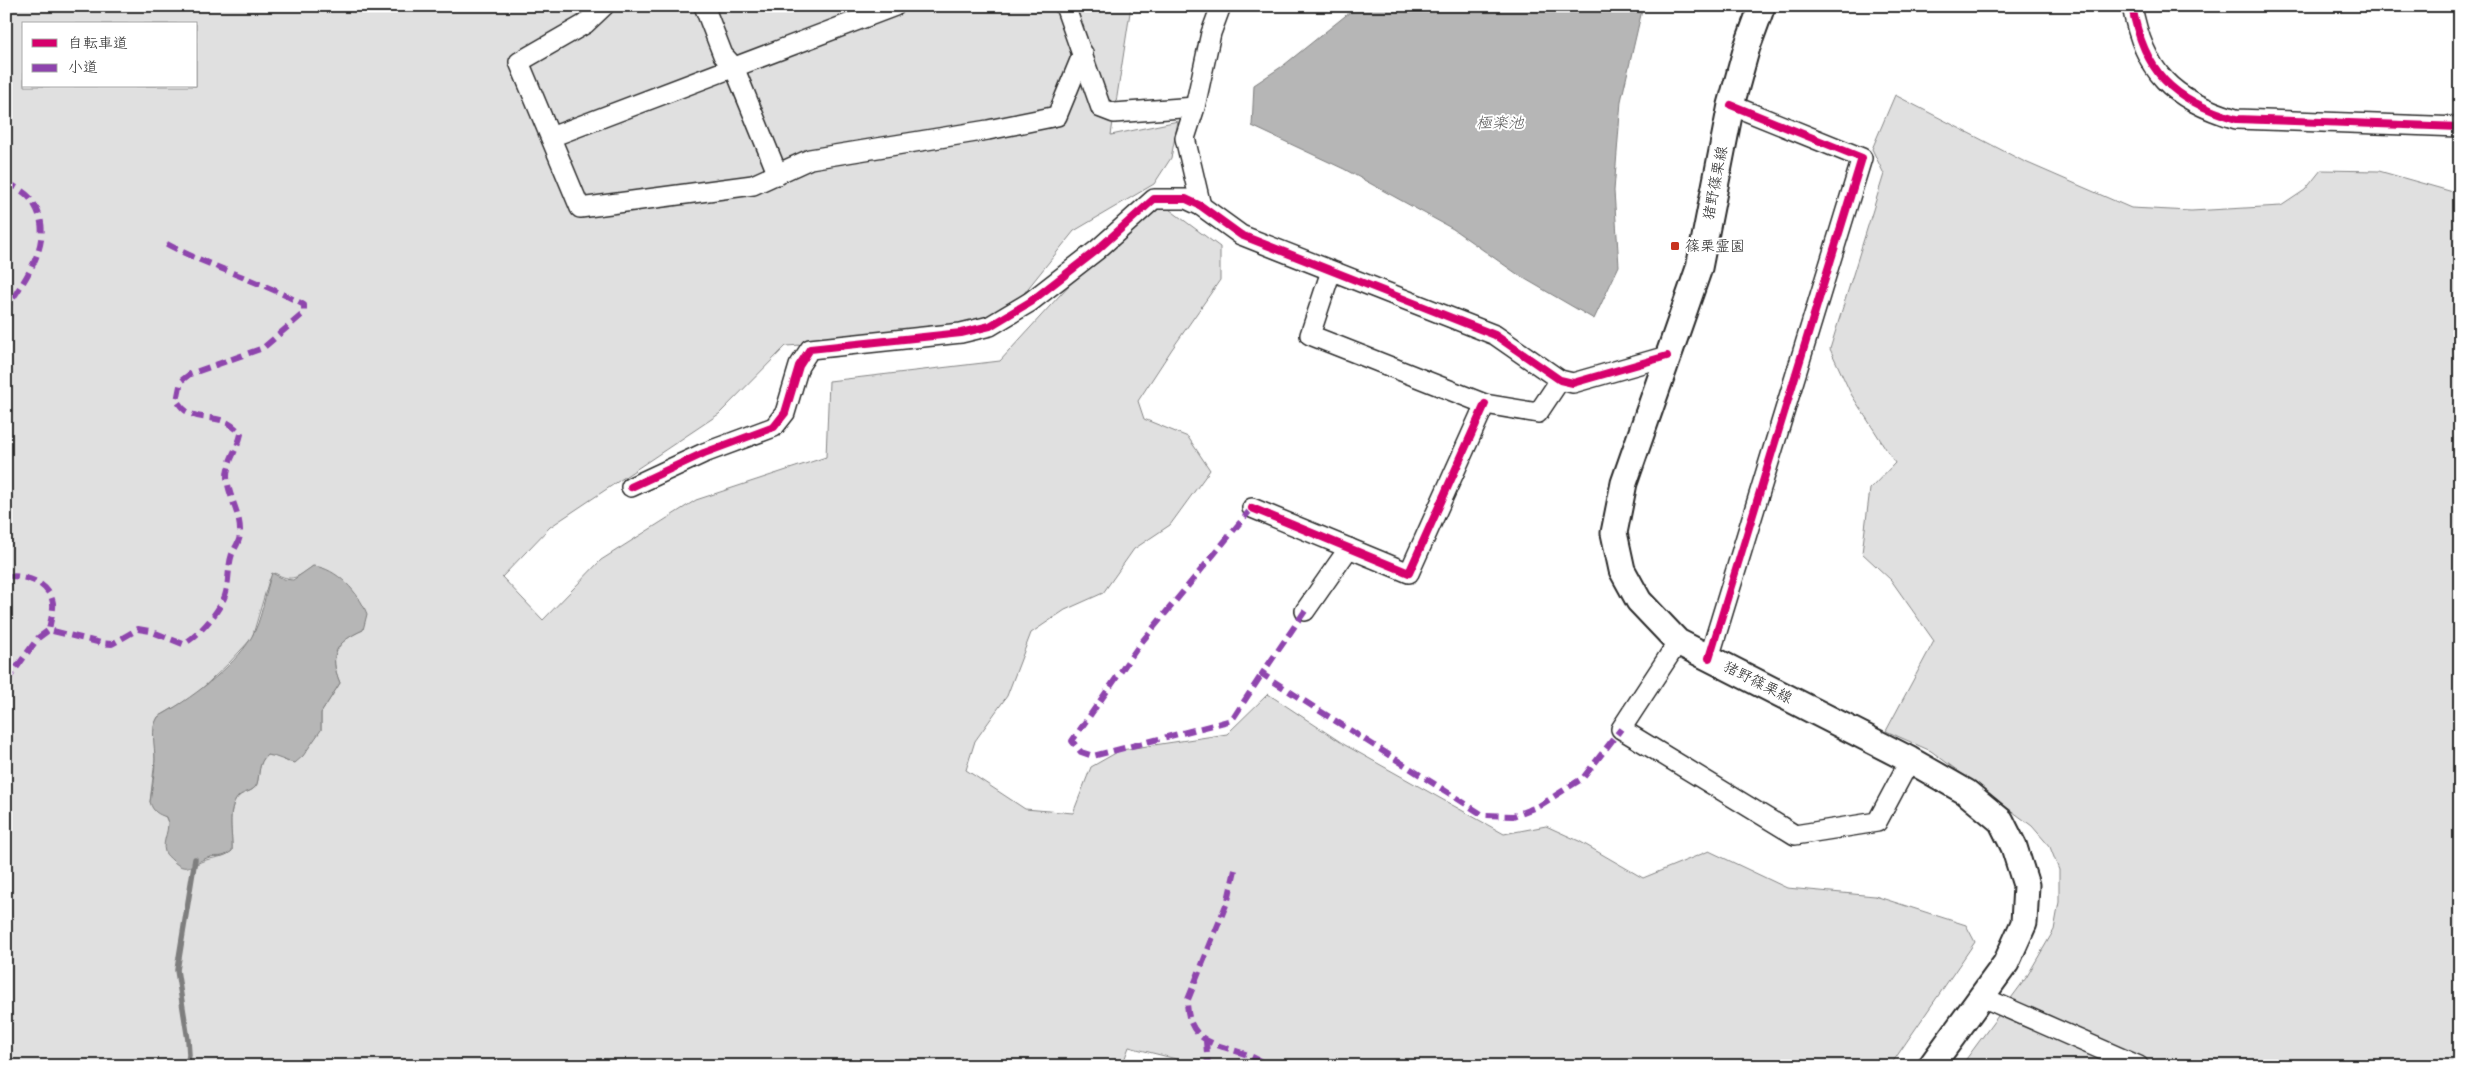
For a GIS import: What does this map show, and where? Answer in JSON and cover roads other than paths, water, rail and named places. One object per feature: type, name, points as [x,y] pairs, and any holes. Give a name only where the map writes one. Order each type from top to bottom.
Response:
[{"type":"main road","name":"猪野篠栗線","points":[[1762,6],[1747,47],[1731,105],[1699,268],[1624,483],[1614,533],[1622,570],[1639,601],[1678,642],[1910,760],[1966,792],[2000,821],[2014,847],[2026,885],[2024,923],[2006,963],[1931,1066]]},
{"type":"street","points":[[604,6],[585,24],[519,62],[580,208],[753,185],[810,159],[988,130],[1057,116],[1083,53]]},
{"type":"street","points":[[704,6],[723,55],[734,67],[778,175]]},
{"type":"street","points":[[550,137],[894,6]]},
{"type":"street","points":[[1065,6],[1101,108],[1114,113],[1195,107]]},
{"type":"street","points":[[1201,206],[1185,138],[1195,107],[1211,33],[1221,6]]},
{"type":"street","points":[[2132,6],[2137,32],[2147,58],[2167,83],[2210,111],[2236,119],[2460,126]]},
{"type":"street","points":[[1710,658],[1862,158],[1731,105]]},
{"type":"street","points":[[631,487],[704,453],[774,426],[785,413],[799,366],[810,349],[961,333],[990,326],[1030,302],[1097,250],[1154,199],[1186,199],[1201,206],[1241,235],[1495,335],[1560,380],[1573,383],[1667,356]]},
{"type":"street","points":[[1331,271],[1310,335],[1485,404],[1538,413],[1560,380]]},
{"type":"street","points":[[1252,508],[1409,573],[1485,404]]},
{"type":"street","points":[[1306,611],[1349,548]]},
{"type":"street","points":[[1678,642],[1620,730],[1795,835],[1877,822],[1910,760]]},
{"type":"street","points":[[1982,997],[2139,1066]]},
{"type":"water","name":"極楽池","points":[[1353,6],[1643,6],[1621,101],[1614,191],[1619,266],[1594,319],[1520,276],[1453,229],[1344,169],[1252,126],[1254,85],[1284,65],[1350,12]]},
{"type":"water","points":[[313,566],[330,571],[346,583],[359,598],[367,614],[363,630],[346,639],[337,650],[335,664],[340,683],[321,713],[321,730],[303,756],[295,763],[267,755],[264,758],[255,787],[238,797],[234,802],[231,816],[232,851],[222,856],[214,856],[182,867],[166,853],[164,843],[168,821],[166,817],[154,810],[150,802],[155,759],[154,727],[158,717],[196,693],[222,672],[243,649],[255,631],[272,573],[284,579],[293,580]]},
{"type":"waterway","points":[[187,1066],[189,1055],[188,1040],[177,970],[195,859]]},
{"type":"place","name":"篠栗霊園","points":[[1675,246]]}]
